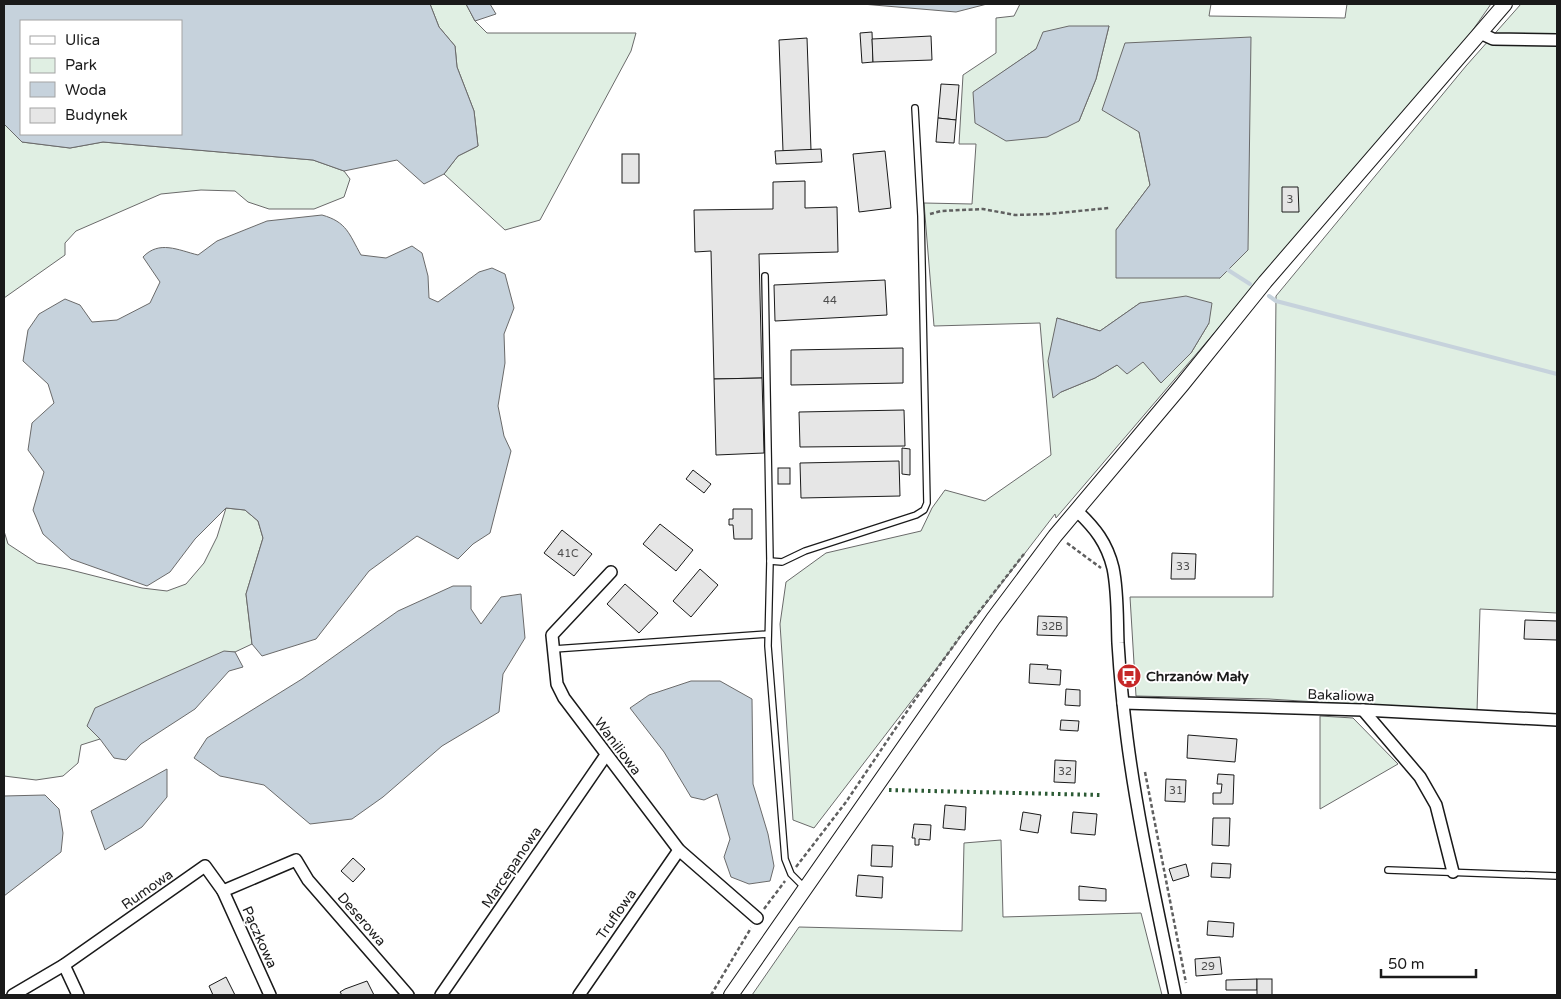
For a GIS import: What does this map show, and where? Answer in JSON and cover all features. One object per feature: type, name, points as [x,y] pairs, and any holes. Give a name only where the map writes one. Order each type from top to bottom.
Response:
[{"type":"street","points":[[731,995],[993,619],[1055,536],[1265,282],[1505,4]]},
{"type":"street","points":[[1480,33],[1493,39],[1557,40]]},
{"type":"street","points":[[1076,511],[1094,528],[1106,548],[1112,567],[1116,588],[1127,739],[1144,837],[1176,995]]},
{"type":"street","name":"Waniliowa","points":[[611,572],[552,635],[557,684],[560,691],[606,755],[679,850],[757,918]]},
{"type":"street","name":"Bakaliowa","points":[[1123,703],[1363,710],[1557,720]]},
{"type":"street","points":[[1363,710],[1420,777],[1432,798],[1439,815],[1453,872]]},
{"type":"street","name":"Marcepanowa","points":[[441,995],[606,755]]},
{"type":"street","name":"Truflowa","points":[[579,995],[679,850]]},
{"type":"street","name":"Deserowa","points":[[223,891],[296,860],[308,880],[408,995]]},
{"type":"street","name":"Rumowa","points":[[13,995],[64,965],[206,866],[223,891]]},
{"type":"street","name":"Pączkowa","points":[[223,891],[270,995]]},
{"type":"street","points":[[64,965],[78,995]]},
{"type":"lane","points":[[770,561],[782,562],[805,551],[909,518],[924,510],[927,504],[922,216],[914,108]]},
{"type":"lane","points":[[766,276],[770,561],[768,634],[786,859],[791,874],[805,888]]},
{"type":"lane","points":[[553,649],[768,634]]},
{"type":"lane","points":[[1388,870],[1557,876]]},
{"type":"path","points":[[922,216],[949,210],[983,209],[1015,215],[1109,208]]},
{"type":"path","points":[[1062,540],[1101,568],[1112,567]]},
{"type":"path","points":[[711,995],[757,918],[846,802],[964,631],[1029,546]]},
{"type":"path","points":[[1145,772],[1187,986]]},
{"type":"green space","points":[[430,4],[466,4],[475,21],[487,33],[636,33],[631,51],[540,220],[505,230],[444,174],[458,156],[478,146],[474,111],[457,67],[455,46],[439,27]]},
{"type":"green space","points":[[1020,4],[1211,4],[1209,16],[1345,18],[1347,4],[1491,4],[1470,34],[1056,518],[1055,514],[814,828],[793,820],[780,624],[786,582],[826,553],[921,531],[932,508],[945,490],[985,501],[1051,455],[1040,323],[934,326],[924,203],[972,204],[976,144],[959,144],[963,75],[996,53],[996,18],[1014,16]],"holes":[[[1109,26],[1096,79],[1079,121],[974,92],[1036,49]],[[1139,132],[1248,250],[1220,278],[1116,230],[1150,185]],[[1140,303],[1209,323],[1191,353],[1161,383],[1143,361],[1117,365],[1095,378],[1061,392],[1057,318],[1100,331]]]},
{"type":"green space","points":[[1521,4],[1557,4],[1557,613],[1480,609],[1477,712],[1269,699],[1136,696],[1130,597],[1273,597],[1276,296],[1466,66]]},
{"type":"green space","points":[[4,124],[22,142],[70,148],[103,142],[313,160],[344,171],[350,179],[344,197],[314,209],[269,209],[248,202],[235,191],[201,190],[161,194],[76,231],[65,243],[65,255],[4,298]]},
{"type":"green space","points":[[226,508],[245,510],[258,521],[263,538],[246,594],[252,644],[235,652],[224,652],[87,726],[100,739],[81,745],[78,763],[63,776],[36,780],[4,776],[4,531],[8,544],[37,563],[142,588],[167,591],[186,584],[204,563],[217,537]]},
{"type":"green space","points":[[1320,716],[1353,718],[1398,764],[1320,809]]},
{"type":"green space","points":[[1001,840],[1003,917],[1141,913],[1162,995],[752,995],[799,927],[962,931],[964,843]]},
{"type":"water","points":[[4,4],[430,4],[439,27],[455,46],[457,67],[474,111],[478,146],[458,156],[444,174],[424,184],[397,160],[344,171],[313,160],[103,142],[70,148],[22,142],[4,124]]},
{"type":"water","points":[[466,4],[490,4],[496,14],[475,21]]},
{"type":"water","points":[[862,4],[987,4],[956,12]]},
{"type":"water","points":[[1069,26],[1109,26],[1096,79],[1079,121],[1047,137],[1006,141],[975,123],[973,92],[1036,49],[1043,32]]},
{"type":"water","points":[[1251,37],[1248,250],[1220,278],[1116,278],[1116,230],[1150,185],[1139,132],[1102,110],[1125,43]]},
{"type":"water","points":[[322,215],[342,225],[361,255],[386,258],[412,246],[422,253],[428,276],[429,298],[438,302],[479,272],[492,268],[505,274],[514,308],[504,334],[505,363],[498,406],[504,436],[511,451],[490,533],[473,544],[458,559],[417,536],[369,571],[316,639],[262,656],[252,644],[246,594],[263,538],[258,521],[245,510],[226,508],[195,539],[170,572],[147,586],[71,559],[43,534],[33,510],[44,472],[28,450],[32,423],[54,403],[48,384],[23,361],[28,330],[39,314],[65,299],[80,305],[92,322],[117,320],[150,303],[160,282],[143,257],[149,252],[156,249],[169,248],[198,255],[217,241],[267,221]]},
{"type":"water","points":[[1186,296],[1212,303],[1209,323],[1191,353],[1161,383],[1143,362],[1127,374],[1117,365],[1095,378],[1061,392],[1053,398],[1048,361],[1057,318],[1100,331],[1140,303]]},
{"type":"water","points":[[453,586],[471,586],[471,609],[481,624],[501,597],[521,594],[525,638],[503,674],[499,712],[442,746],[383,797],[352,819],[310,824],[264,785],[220,776],[194,758],[207,738],[302,679],[398,611]]},
{"type":"water","points":[[224,651],[235,652],[243,667],[229,671],[195,709],[141,744],[126,760],[114,758],[100,739],[87,726],[95,708]]},
{"type":"water","points":[[691,681],[720,681],[752,699],[753,784],[768,834],[774,866],[770,881],[749,884],[731,877],[724,857],[730,839],[717,794],[704,800],[691,797],[664,752],[630,708],[649,695]]},
{"type":"water","points":[[167,769],[167,797],[142,827],[105,850],[91,811]]},
{"type":"water","points":[[45,795],[59,809],[63,833],[61,852],[4,896],[4,796]]},
{"type":"building","points":[[872,32],[873,62],[862,63],[860,33]]},
{"type":"building","points":[[931,36],[932,60],[873,62],[872,39]]},
{"type":"building","points":[[807,38],[811,150],[783,151],[779,40]]},
{"type":"building","points":[[941,84],[959,85],[956,120],[938,118]]},
{"type":"building","points":[[938,118],[956,120],[954,143],[936,142]]},
{"type":"building","points":[[821,149],[822,162],[776,164],[775,151]]},
{"type":"building","points":[[885,151],[891,208],[859,212],[853,154]]},
{"type":"building","points":[[622,154],[639,154],[639,183],[622,183]]},
{"type":"building","points":[[805,181],[805,208],[837,207],[838,252],[759,254],[762,378],[714,379],[711,251],[695,252],[694,210],[773,209],[773,182]]},
{"type":"building","points":[[1282,187],[1298,187],[1299,212],[1282,212]]},
{"type":"building","points":[[885,280],[887,315],[775,321],[774,285]]},
{"type":"building","points":[[903,348],[903,383],[791,385],[791,350]]},
{"type":"building","points":[[762,378],[764,453],[716,455],[714,379]]},
{"type":"building","points":[[904,410],[905,446],[800,447],[799,412]]},
{"type":"building","points":[[902,448],[910,449],[910,475],[902,474]]},
{"type":"building","points":[[899,461],[900,496],[801,498],[800,463]]},
{"type":"building","points":[[778,468],[790,468],[790,484],[778,484]]},
{"type":"building","points":[[693,470],[711,484],[704,493],[686,479]]},
{"type":"building","points":[[733,509],[752,509],[752,539],[734,539],[733,525],[729,525],[729,519],[733,519]]},
{"type":"building","points":[[660,524],[693,550],[676,571],[643,544]]},
{"type":"building","points":[[562,530],[592,554],[574,576],[544,553]]},
{"type":"building","points":[[1172,553],[1196,554],[1195,579],[1171,579]]},
{"type":"building","points":[[700,569],[718,585],[691,617],[673,601]]},
{"type":"building","points":[[625,584],[658,613],[639,633],[607,604]]},
{"type":"building","points":[[1038,616],[1067,617],[1067,636],[1037,635]]},
{"type":"building","points":[[1525,620],[1557,621],[1557,640],[1524,639]]},
{"type":"building","points":[[1030,664],[1048,665],[1047,669],[1061,670],[1060,685],[1029,683]]},
{"type":"building","points":[[1066,689],[1080,690],[1080,706],[1065,705]]},
{"type":"building","points":[[1061,720],[1079,721],[1078,731],[1060,730]]},
{"type":"building","points":[[1188,735],[1237,739],[1235,762],[1187,758]]},
{"type":"building","points":[[1055,760],[1076,761],[1075,783],[1054,782]]},
{"type":"building","points":[[1218,774],[1234,775],[1233,804],[1213,804],[1213,793],[1221,793],[1222,784],[1217,784]]},
{"type":"building","points":[[1166,779],[1186,780],[1185,802],[1165,801]]},
{"type":"building","points":[[945,805],[966,807],[965,830],[943,828]]},
{"type":"building","points":[[1023,812],[1041,815],[1038,833],[1020,830]]},
{"type":"building","points":[[1073,812],[1097,814],[1095,835],[1071,833]]},
{"type":"building","points":[[1213,818],[1230,818],[1229,846],[1212,845]]},
{"type":"building","points":[[914,824],[931,825],[930,840],[919,839],[919,845],[915,845],[915,838],[912,838]]},
{"type":"building","points":[[872,845],[893,846],[892,867],[871,866]]},
{"type":"building","points":[[353,858],[365,869],[353,882],[341,871]]},
{"type":"building","points":[[1212,863],[1231,864],[1230,878],[1211,877]]},
{"type":"building","points":[[1186,864],[1189,876],[1173,881],[1169,869]]},
{"type":"building","points":[[858,875],[883,877],[882,898],[856,896]]},
{"type":"building","points":[[1079,886],[1106,889],[1106,901],[1079,900]]},
{"type":"building","points":[[1208,921],[1234,923],[1233,937],[1207,935]]},
{"type":"building","points":[[1220,957],[1222,974],[1196,976],[1195,959]]},
{"type":"building","points":[[226,977],[235,995],[213,995],[209,986]]},
{"type":"building","points":[[1257,979],[1257,990],[1226,990],[1226,980]]},
{"type":"building","points":[[1257,979],[1272,979],[1272,995],[1257,995]]},
{"type":"building","points":[[367,981],[374,995],[342,995],[340,992],[345,989]]},
{"type":"waterway","points":[[1228,270],[1250,284]]},
{"type":"waterway","points":[[1269,296],[1276,301],[1557,374]]},
{"type":"hedge","points":[[889,790],[1101,795]]},
{"type":"place","name":"Chrzanów Mały","points":[[1129,676]]}]
